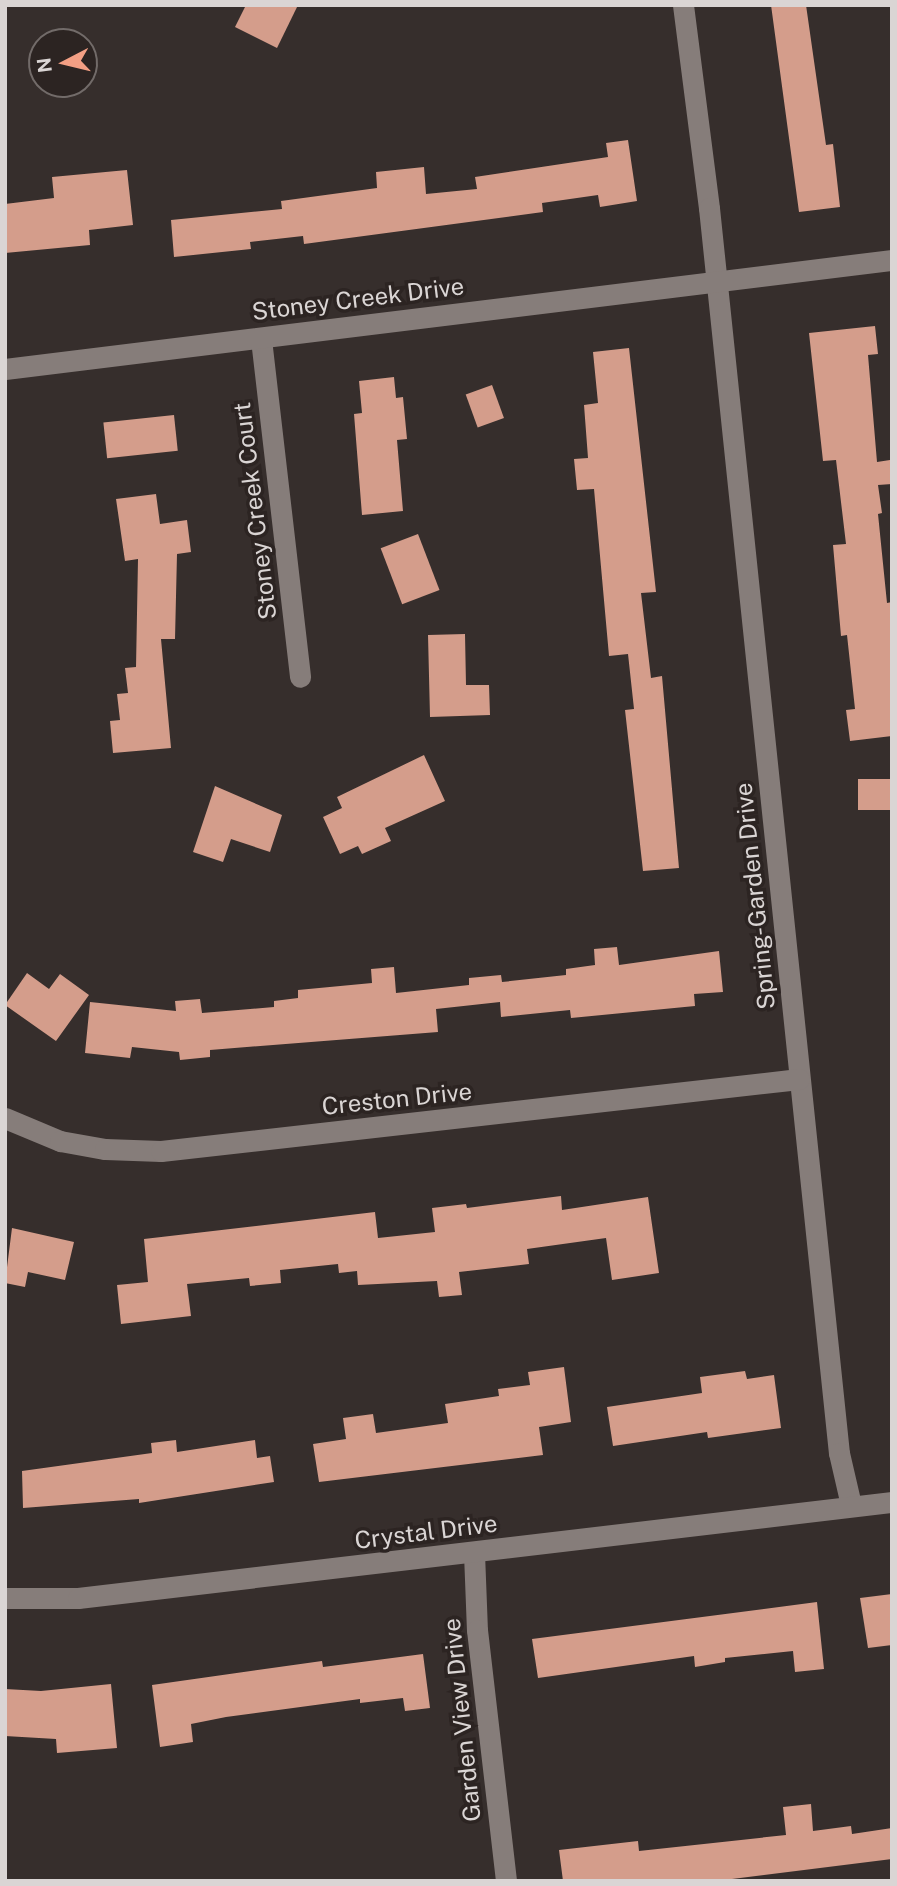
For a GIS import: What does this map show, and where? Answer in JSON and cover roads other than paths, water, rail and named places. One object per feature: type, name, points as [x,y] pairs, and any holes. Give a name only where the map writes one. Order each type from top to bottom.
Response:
[{"type":"street","name":"Spring-Garden Drive","points":[[683,5],[717,281],[839,1453],[851,1505]]},
{"type":"street","name":"Stoney Creek Drive","points":[[5,369],[892,260]]},
{"type":"street","name":"Stoney Creek Court","points":[[261,339],[300,677]]},
{"type":"street","name":"Creston Drive","points":[[5,1118],[60,1141],[105,1149],[161,1151],[799,1079]]},
{"type":"street","name":"Crystal Drive","points":[[5,1598],[78,1598],[892,1502]]},
{"type":"street","name":"Garden View Drive","points":[[474,1553],[477,1630],[506,1881]]}]
